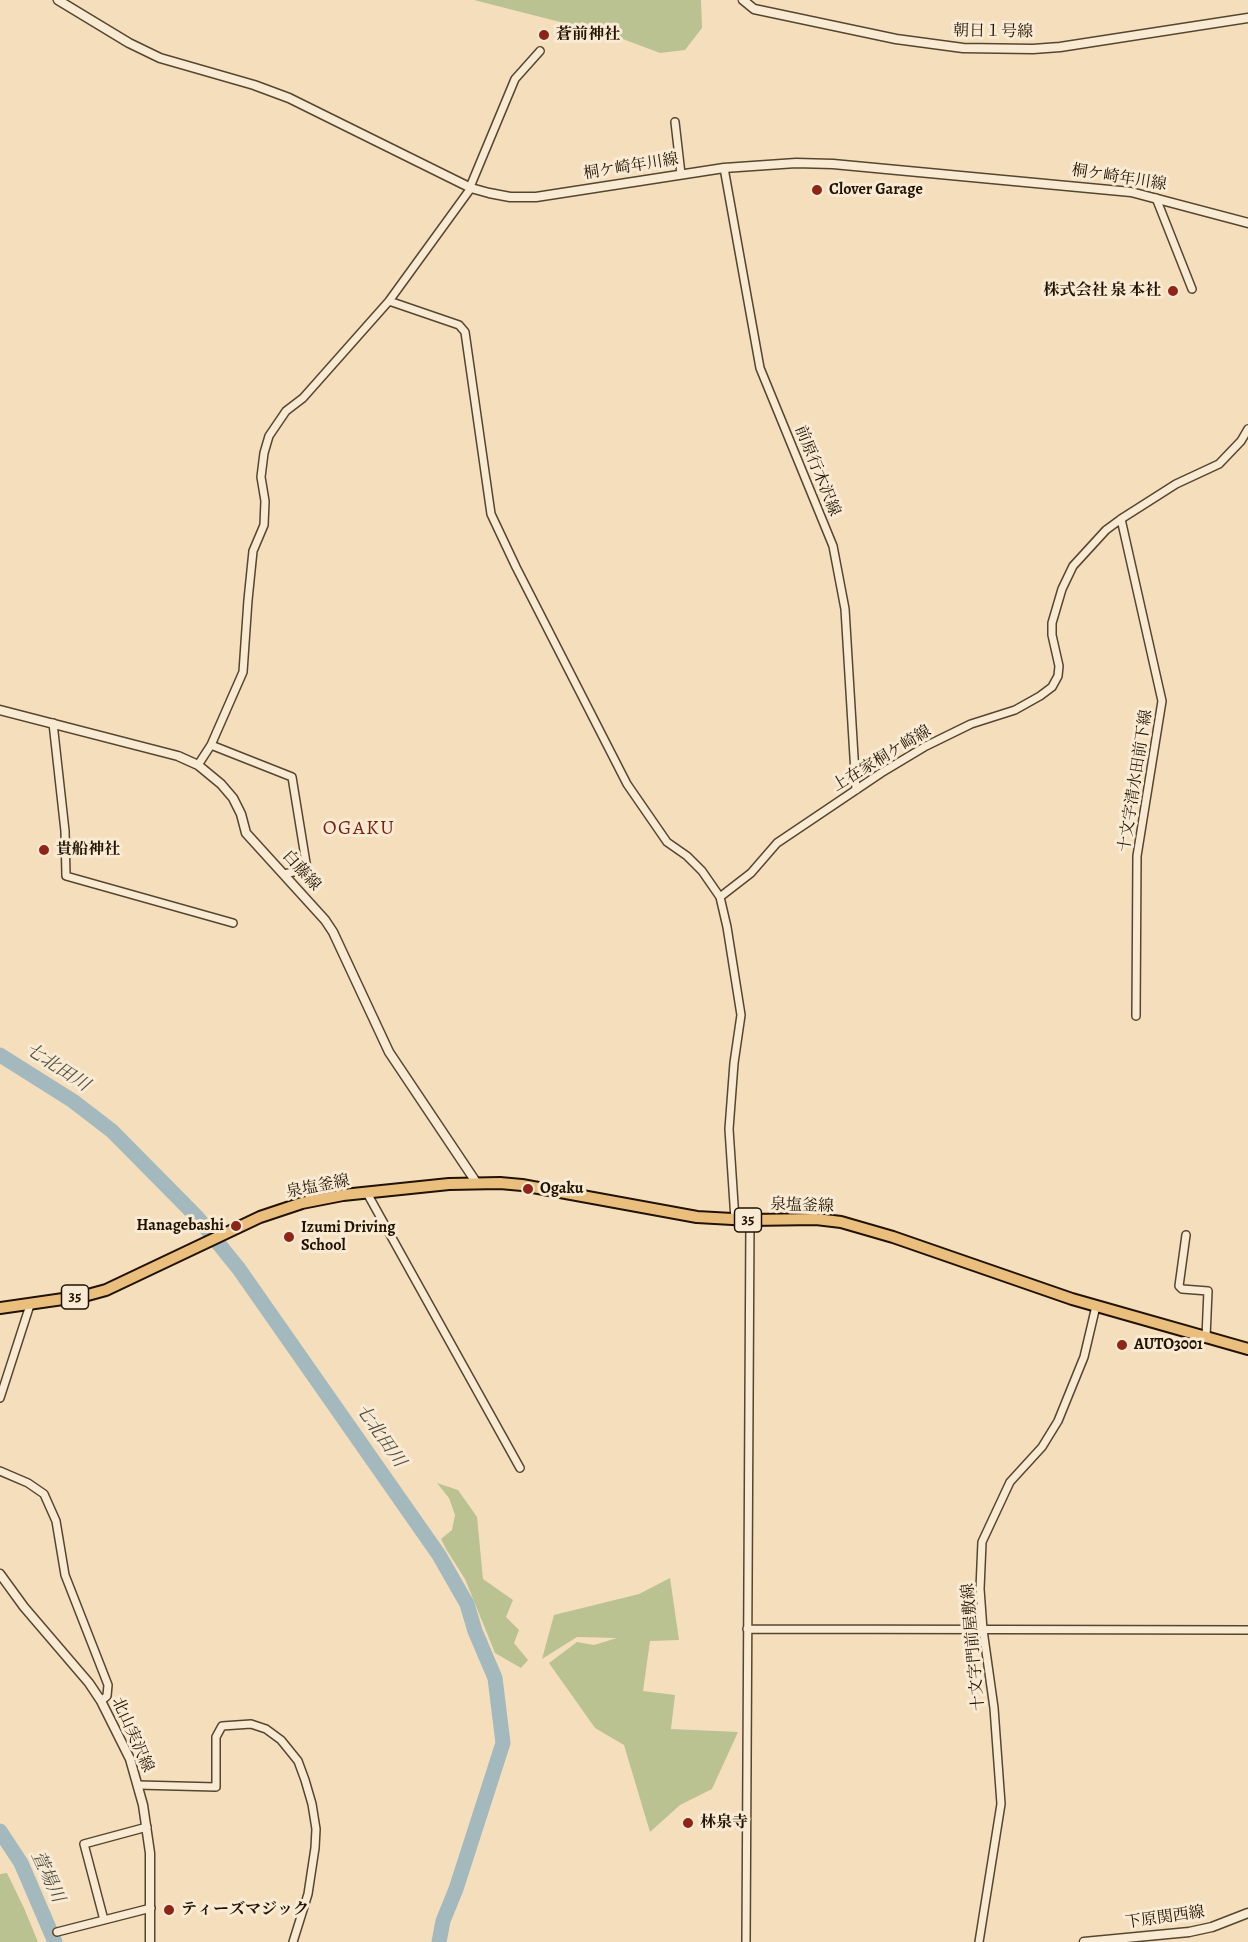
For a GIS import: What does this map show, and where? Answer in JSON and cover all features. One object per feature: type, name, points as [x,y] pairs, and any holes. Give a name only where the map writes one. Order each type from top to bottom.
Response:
[{"type":"main road","name":"泉塩釜線","points":[[30,1305],[106,1290],[237,1228],[278,1210],[302,1203],[367,1193],[476,1182],[522,1185],[697,1217],[735,1220],[816,1219],[841,1222],[893,1237],[1096,1306],[1248,1349]]},
{"type":"main road","name":"35","points":[[0,1308],[30,1305]]},
{"type":"street","name":"桐ケ崎年川線","points":[[58,0],[129,43],[160,58],[254,85],[289,98],[470,187],[510,197],[536,197],[724,168],[796,163],[833,164],[1100,188],[1156,198],[1248,223]]},
{"type":"street","name":"朝日１号線","points":[[743,0],[754,9],[896,39],[931,45],[974,48],[1060,47],[1248,18]]},
{"type":"street","points":[[198,765],[211,745],[243,672],[253,551],[264,525],[265,501],[261,477],[269,436],[286,411],[303,398],[389,301],[470,187],[514,79],[540,51]]},
{"type":"street","points":[[675,122],[681,174]]},
{"type":"street","name":"前原行木沢線","points":[[724,168],[760,368],[834,546],[845,609],[856,790]]},
{"type":"street","points":[[1156,198],[1192,289]]},
{"type":"street","points":[[389,301],[459,325],[465,332],[491,514],[627,784],[667,842],[687,856],[702,871],[720,897],[741,1015],[734,1062],[729,1129],[735,1220]]},
{"type":"street","name":"上在家桐ケ崎線","points":[[720,897],[751,873],[777,843],[856,790],[926,746],[971,724],[1015,710],[1052,687],[1058,676],[1059,666],[1052,635],[1052,623],[1062,589],[1073,566],[1106,530],[1120,519],[1176,484],[1219,464],[1241,441],[1248,429]]},
{"type":"street","name":"十文字清水田前下線","points":[[1120,519],[1162,701],[1137,856],[1136,1016]]},
{"type":"street","name":"白藤線","points":[[0,710],[178,756],[198,765],[216,779],[233,798],[241,814],[246,833],[325,920],[333,932],[389,1052],[476,1182]]},
{"type":"street","points":[[53,723],[65,831],[66,876],[233,923]]},
{"type":"street","points":[[211,745],[292,777],[307,869],[284,874]]},
{"type":"street","points":[[367,1193],[520,1468]]},
{"type":"street","points":[[746,1942],[750,1220]]},
{"type":"street","points":[[1186,1235],[1179,1286],[1182,1289],[1208,1291],[1206,1337]]},
{"type":"street","points":[[0,1398],[30,1305]]},
{"type":"street","name":"十文字門前屋敷線","points":[[979,1942],[1001,1804],[994,1708],[983,1630],[980,1589],[982,1542],[1010,1482],[1042,1447],[1058,1421],[1084,1358],[1096,1306]]},
{"type":"street","points":[[0,1470],[28,1483],[44,1494],[56,1521],[65,1575],[108,1685],[107,1696],[101,1701]]},
{"type":"street","name":"北山実沢線","points":[[0,1574],[24,1607],[65,1652],[101,1701],[130,1759],[147,1827],[151,1880],[150,1942]]},
{"type":"street","points":[[747,1629],[1248,1630]]},
{"type":"street","points":[[138,1785],[216,1787],[216,1737],[222,1726],[251,1724],[266,1729],[281,1740],[298,1761],[312,1804],[316,1829],[308,1894],[293,1942]]},
{"type":"street","points":[[104,1920],[84,1844],[147,1827]]},
{"type":"street","points":[[57,1932],[151,1908]]},
{"type":"street","name":"下原関西線","points":[[1084,1942],[1190,1932],[1212,1927],[1248,1913]]},
{"type":"green space","points":[[474,0],[701,0],[702,28],[685,50],[660,53],[615,36]]},
{"type":"green space","points":[[437,1483],[458,1490],[477,1517],[483,1579],[513,1600],[506,1617],[519,1630],[514,1643],[528,1660],[521,1668],[495,1653],[465,1579],[441,1539],[452,1530],[455,1515],[449,1498]]},
{"type":"green space","points":[[670,1578],[679,1640],[650,1641],[643,1691],[675,1695],[671,1729],[738,1732],[712,1789],[680,1805],[650,1832],[624,1745],[595,1728],[549,1663],[577,1642],[594,1645],[617,1638],[577,1637],[542,1659],[554,1615],[639,1594]]},
{"type":"green space","points":[[7,1873],[38,1942],[0,1942],[0,1874]]},
{"type":"waterway","name":"七北田川","points":[[0,1055],[73,1101],[112,1131],[197,1217],[239,1269],[439,1555],[467,1604],[475,1631],[495,1678],[503,1743],[456,1889],[443,1921],[439,1942]]},
{"type":"waterway","name":"萱場川","points":[[0,1831],[21,1863],[55,1942]]},
{"type":"place","name":"蒼前神社","points":[[544,35]]},
{"type":"place","name":"Clover Garage","points":[[817,190]]},
{"type":"place","name":"株式会社 泉 本社","points":[[1173,291]]},
{"type":"place","name":"貴船神社","points":[[44,850]]},
{"type":"place","name":"Ogaku","points":[[528,1189]]},
{"type":"place","name":"Hanagebashi","points":[[236,1226]]},
{"type":"place","name":"Izumi Driving School","points":[[289,1237]]},
{"type":"place","name":"AUTO3001","points":[[1122,1345]]},
{"type":"place","name":"林泉寺","points":[[688,1823]]},
{"type":"place","name":"ティーズマジック","points":[[169,1910]]},
{"type":"district","name":"OGAKU","points":[[359,829]]}]
